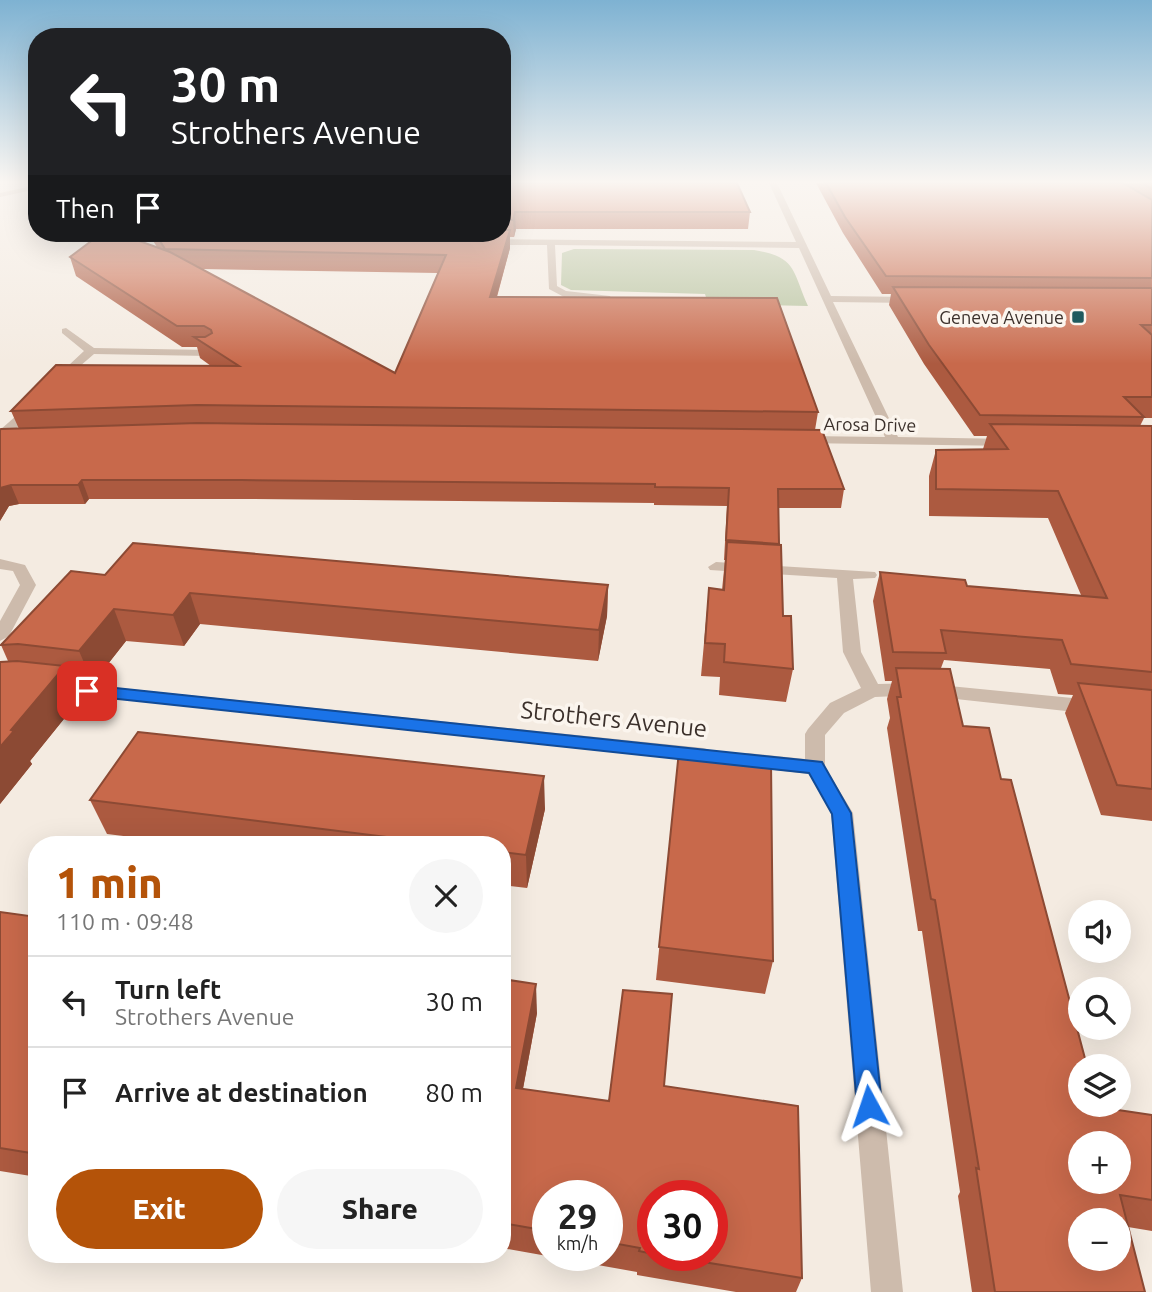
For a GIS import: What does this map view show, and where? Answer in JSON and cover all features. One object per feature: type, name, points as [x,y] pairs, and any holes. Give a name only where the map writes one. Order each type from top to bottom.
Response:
[{"type":"street","points":[[551,243],[552,287],[564,294],[614,299]]},
{"type":"street","points":[[658,243],[800,245],[828,299],[893,441]]},
{"type":"street","points":[[828,299],[922,300]]},
{"type":"street","points":[[66,331],[90,351],[209,353]]},
{"type":"street","points":[[50,389],[90,351]]},
{"type":"street","points":[[4,440],[40,399]]},
{"type":"street","name":"Arosa Drive","points":[[796,440],[1016,443]]},
{"type":"street","points":[[0,564],[19,568],[28,585],[0,636]]},
{"type":"street","points":[[716,567],[869,575]]},
{"type":"street","points":[[845,574],[852,652],[872,691]]},
{"type":"street","name":"Strothers Avenue","points":[[33,685],[815,767]]},
{"type":"street","points":[[887,1292],[842,813],[815,767],[815,734],[837,708],[872,691],[919,689],[1112,709]]},
{"type":"green space","points":[[574,249],[754,250],[768,253],[786,261],[791,267],[808,306],[708,304],[705,294],[571,290],[561,285],[562,253]]},
{"type":"building","points":[[88,243],[146,243],[170,252],[395,373],[446,255],[165,249],[161,243],[506,243],[490,297],[777,298],[818,412],[197,405],[11,411],[56,365],[239,366],[194,337],[205,337],[212,333],[211,330],[204,326],[177,326],[70,257]]},
{"type":"building","points":[[863,243],[1152,243],[1152,278],[886,276]]},
{"type":"building","points":[[893,287],[1152,288],[1152,325],[1141,325],[1152,335],[1152,397],[1124,397],[1144,417],[980,415],[929,345]]},
{"type":"building","points":[[198,423],[822,430],[844,489],[778,489],[779,544],[726,540],[729,488],[655,487],[655,484],[82,480],[78,485],[11,485],[0,488],[1,429]]},
{"type":"building","points":[[990,424],[1152,426],[1152,672],[1071,664],[1062,640],[941,630],[946,653],[893,652],[880,572],[965,580],[967,586],[1107,598],[1058,491],[936,489],[936,450],[1008,449]]},
{"type":"building","points":[[727,542],[781,545],[783,616],[791,616],[793,669],[724,662],[725,644],[705,643],[709,588],[724,590]]},
{"type":"building","points":[[133,543],[608,585],[599,630],[190,593],[173,615],[114,609],[79,651],[18,644],[1,645],[71,571],[105,575]]},
{"type":"building","points":[[0,662],[65,666],[0,747]]},
{"type":"building","points":[[896,668],[950,669],[963,726],[989,728],[1001,779],[1011,780],[1068,994],[1068,1040],[1080,1040],[1084,1054],[1068,1054],[1068,1117],[1131,1117],[1131,1112],[1152,1115],[1152,1200],[1120,1195],[1123,1208],[1068,1208],[1068,1271],[1131,1271],[1131,1238],[1145,1292],[995,1292],[976,1168],[979,1169],[935,900],[931,899],[897,697],[901,697]]},
{"type":"building","points":[[1078,683],[1152,690],[1152,789],[1117,785]]},
{"type":"building","points":[[138,732],[544,776],[526,855],[511,853],[511,836],[379,836],[90,800]]},
{"type":"building","points":[[679,751],[771,761],[773,961],[659,947]]},
{"type":"building","points":[[0,912],[28,916],[28,1153],[0,1148]]},
{"type":"building","points":[[511,980],[536,984],[516,1088],[609,1101],[623,990],[672,994],[664,1086],[798,1106],[802,1278],[728,1266],[728,1180],[637,1180],[637,1247],[623,1245],[623,1180],[532,1180],[532,1228],[511,1225]]},
{"type":"place","name":"Geneva Avenue","points":[[1078,317]]},
{"type":"route","points":[[87,691],[815,767],[842,813],[869,1106]]}]
